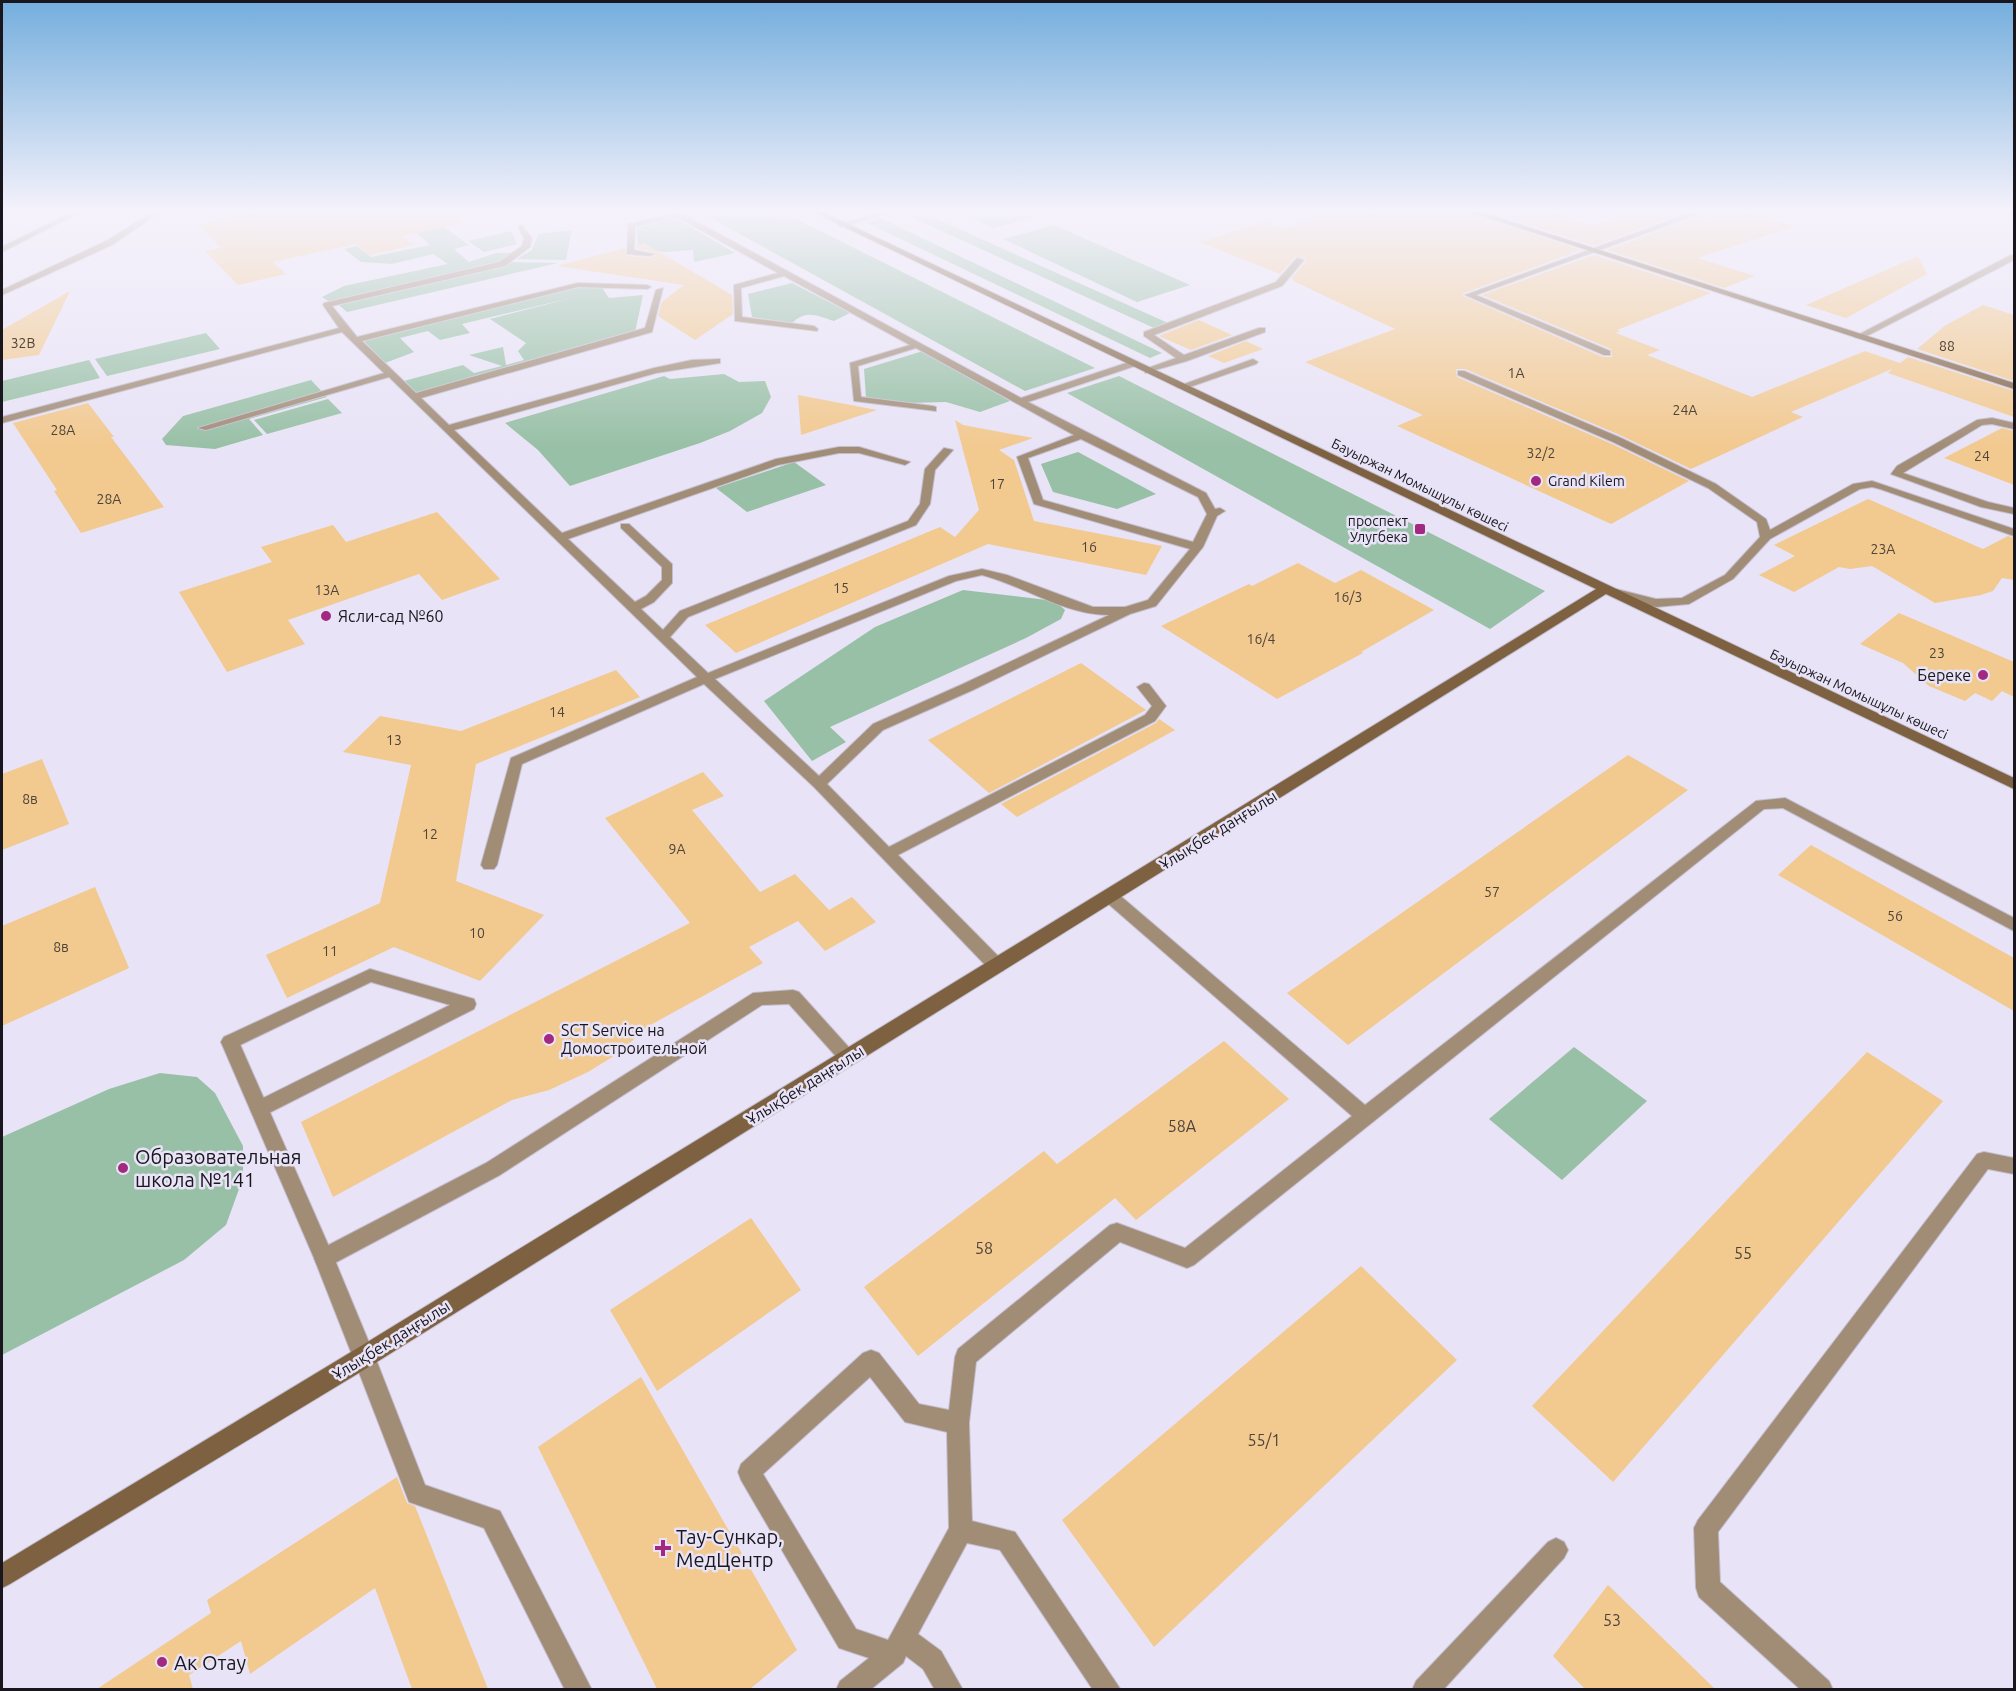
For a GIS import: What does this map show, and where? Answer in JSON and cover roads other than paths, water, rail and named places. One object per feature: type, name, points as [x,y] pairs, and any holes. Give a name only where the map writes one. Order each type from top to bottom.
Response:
[{"type":"street","points":[[391,290],[327,305],[344,329],[390,375],[819,784],[997,966]]},
{"type":"street","points":[[355,340],[558,290]]},
{"type":"street","points":[[414,397],[649,330],[660,290]]},
{"type":"street","points":[[737,290],[738,319],[814,328]]},
{"type":"street","points":[[816,290],[1082,435],[1202,495],[1216,513],[1197,547],[1152,603],[1126,611],[968,687],[878,727],[819,784]]},
{"type":"street","name":"Бауыржан Момышұлы көшесі","points":[[977,290],[2014,784]]},
{"type":"street","points":[[1184,359],[1147,334],[1263,290]]},
{"type":"street","points":[[1483,290],[1469,295],[1607,353]]},
{"type":"street","points":[[1715,290],[2014,386]]},
{"type":"street","points":[[1858,337],[1949,290]]},
{"type":"street","points":[[2,420],[344,329]]},
{"type":"street","points":[[1148,371],[1262,330]]},
{"type":"street","points":[[918,345],[853,365],[857,399],[933,409]]},
{"type":"street","points":[[447,429],[654,371],[692,363],[717,361]]},
{"type":"street","points":[[1181,387],[1253,362]]},
{"type":"street","points":[[1021,401],[1132,364]]},
{"type":"street","points":[[1461,373],[1617,440],[1712,486],[1762,521],[1766,537]]},
{"type":"street","points":[[203,428],[390,375]]},
{"type":"street","points":[[1898,476],[1896,474],[1900,468],[1980,422],[1992,421],[2014,426]]},
{"type":"street","points":[[1082,435],[1022,456],[1038,502],[1197,547]]},
{"type":"street","points":[[560,538],[776,462],[839,450],[859,450],[905,462]]},
{"type":"street","points":[[663,637],[684,614],[912,523],[925,504],[930,469],[948,450]]},
{"type":"street","points":[[1884,487],[1898,476]]},
{"type":"street","points":[[1898,476],[1985,505],[2014,511]]},
{"type":"street","points":[[1605,589],[1656,603],[1685,600],[1729,577],[1766,537],[1857,486],[1872,483],[2014,533]]},
{"type":"street","points":[[625,526],[668,566],[668,581],[650,599],[633,608]]},
{"type":"street","points":[[489,865],[516,761],[706,678],[953,578],[982,572],[1003,577],[1092,611],[1126,611]]},
{"type":"street","name":"Ұлықбек даңғылы","points":[[2,1576],[364,1357],[1111,897],[1605,589]]},
{"type":"street","points":[[888,854],[1150,718],[1159,706],[1144,687]]},
{"type":"street","points":[[849,1689],[898,1646],[961,1530],[958,1423],[966,1357],[1117,1232],[1187,1258],[1761,804],[1785,803],[2014,925]]},
{"type":"street","points":[[1111,897],[1365,1116]]},
{"type":"street","points":[[259,1109],[468,1004],[370,975],[230,1042],[259,1109],[324,1258],[417,1494],[492,1519],[579,1689]]},
{"type":"street","points":[[324,1258],[493,1169],[759,998],[794,997],[848,1058]]},
{"type":"street","points":[[1820,1689],[1708,1588],[1706,1528],[1984,1160],[2014,1166]]},
{"type":"street","points":[[950,1689],[932,1660],[898,1646],[848,1639],[749,1472],[871,1361],[913,1414],[958,1423]]},
{"type":"street","points":[[961,1530],[1007,1540],[1108,1689]]},
{"type":"street","points":[[1425,1689],[1556,1550]]},
{"type":"place","name":"Grand Kilem","points":[[1536,481]]},
{"type":"place","name":"проспект Улугбека","points":[[1420,529]]},
{"type":"place","name":"Ясли-сад №60","points":[[326,616]]},
{"type":"place","name":"Береке","points":[[1983,675]]},
{"type":"place","name":"SCT Service на Домостроительной","points":[[549,1039]]},
{"type":"place","name":"Образовательная школа №141","points":[[123,1168]]},
{"type":"place","name":"Тау-Сункар, МедЦентр","points":[[663,1548]]},
{"type":"place","name":"Ак Отау","points":[[162,1662]]}]
